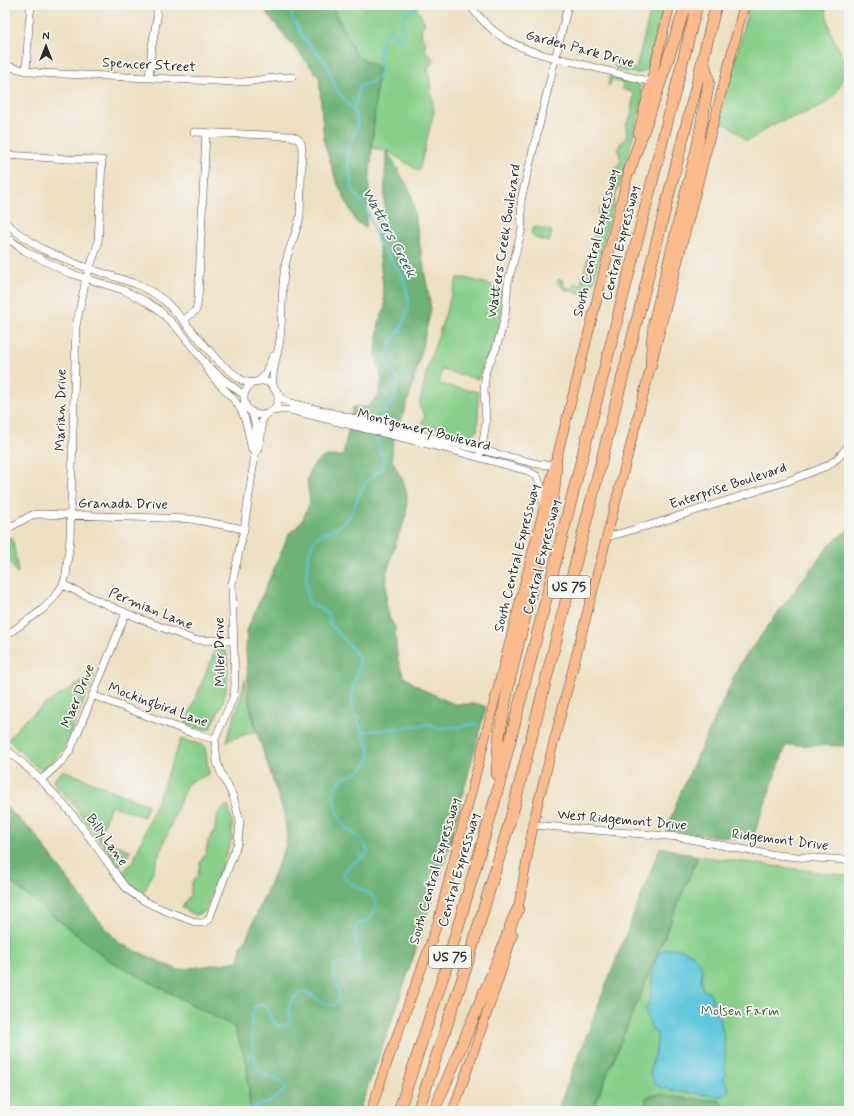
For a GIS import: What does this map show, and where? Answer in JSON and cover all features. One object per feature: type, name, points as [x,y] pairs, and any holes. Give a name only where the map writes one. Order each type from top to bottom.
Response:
[{"type":"highway","points":[[629,172],[686,5]]},
{"type":"highway","name":"Central Expressway","points":[[399,1111],[445,971],[495,800],[697,5]]},
{"type":"highway","name":"US 75","points":[[418,1111],[466,968],[514,806],[716,5]]},
{"type":"highway","points":[[652,365],[654,323],[698,144],[709,81],[703,58]]},
{"type":"highway","points":[[495,800],[499,737],[509,682],[550,514],[555,483],[556,460]]},
{"type":"highway","points":[[434,1111],[518,909]]},
{"type":"main road","name":"South Central Expressway","points":[[371,1111],[439,918],[629,172],[670,5]]},
{"type":"main road","points":[[453,1111],[512,935],[533,825],[744,5]]},
{"type":"street","points":[[26,71],[29,24],[32,5]]},
{"type":"street","points":[[149,78],[152,46],[157,18],[157,5]]},
{"type":"street","name":"Garden Park Drive","points":[[470,5],[492,30],[519,46],[556,58],[650,82]]},
{"type":"street","name":"Watters Creek Boulevard","points":[[480,453],[486,421],[484,390],[486,370],[496,349],[504,322],[508,282],[522,229],[522,194],[568,5]]},
{"type":"street","name":"Spencer Street","points":[[5,64],[14,68],[39,73],[149,78],[243,82],[292,77]]},
{"type":"street","points":[[194,132],[290,136],[296,138],[301,144],[300,216],[285,266],[280,341],[272,375],[274,389]]},
{"type":"street","points":[[184,320],[196,310],[198,300],[206,132]]},
{"type":"street","name":"Marian Drive","points":[[5,155],[102,160],[99,237],[97,251],[86,279],[76,326],[71,516],[66,575],[63,585],[52,600],[42,610],[5,636]]},
{"type":"street","points":[[5,222],[42,249],[79,265],[136,284],[165,301],[184,320],[219,362],[243,381],[256,382],[266,382],[274,389],[277,394],[276,403],[268,412],[257,414],[252,412],[246,405],[244,395],[249,386],[256,382],[264,376],[280,341]]},
{"type":"street","points":[[5,236],[38,258],[69,273],[123,290],[145,300],[158,309],[179,330],[202,358],[223,379],[244,395]]},
{"type":"street","points":[[202,358],[210,375],[236,401],[243,414],[254,461]]},
{"type":"street","name":"Montgomery Boulevard","points":[[274,389],[282,399],[291,403],[351,421],[418,438],[480,453],[540,464],[549,465],[556,460]]},
{"type":"street","name":"Montgomery Boulevard","points":[[268,412],[290,410],[351,421]]},
{"type":"street","name":"Miller Drive","points":[[215,739],[233,698],[235,686],[232,584],[244,529],[254,461],[255,424],[252,412]]},
{"type":"street","name":"Miller Drive","points":[[254,461],[261,438],[262,422],[268,412]]},
{"type":"street","name":"Enterprise Boulevard","points":[[607,537],[635,530],[827,466],[838,458],[849,445]]},
{"type":"street","name":"Montgomery Boulevard","points":[[480,453],[528,471],[537,476],[541,487],[544,507]]},
{"type":"street","name":"Granada Drive","points":[[5,530],[32,515],[160,517],[191,519],[244,529]]},
{"type":"street","name":"Permian Lane","points":[[63,585],[126,614],[194,640],[234,641]]},
{"type":"street","name":"Maer Drive","points":[[41,780],[63,760],[71,749],[126,614]]},
{"type":"street","name":"Mockingbird Lane","points":[[92,695],[192,733],[215,739]]},
{"type":"street","name":"Billy Lane","points":[[5,748],[41,780],[54,794],[73,816],[126,888],[144,902],[197,923],[203,923],[208,919],[238,842],[240,821],[233,796],[221,773],[215,739]]},
{"type":"street","name":"West Ridgemont Drive","points":[[533,825],[679,837],[708,843]]},
{"type":"street","name":"Ridgemont Drive","points":[[708,843],[767,854],[849,860]]},
{"type":"green space","points":[[264,5],[335,5],[337,16],[356,55],[378,67],[366,228],[356,222],[336,180],[324,142],[319,77],[267,14]]},
{"type":"green space","points":[[335,5],[414,5],[425,23],[421,28],[422,38],[426,42],[425,49],[427,53],[435,60],[428,68],[434,111],[419,171],[386,150],[372,148],[378,67],[356,56],[337,16]]},
{"type":"green space","points":[[652,5],[664,5],[647,69],[640,73],[636,73],[616,69],[614,64],[636,69]]},
{"type":"green space","points":[[749,5],[826,5],[829,26],[841,54],[843,67],[842,78],[838,89],[832,98],[824,104],[804,114],[772,125],[746,141],[731,127],[719,123]]},
{"type":"green space","points":[[611,76],[637,83],[640,86],[642,100],[624,173],[617,189],[592,287],[582,294],[564,289],[558,283],[558,280],[564,281],[563,286],[572,289],[575,283],[581,285],[600,209],[607,208],[609,202],[607,193],[615,186],[613,171],[621,161],[618,148],[627,137],[626,125],[632,114],[634,97],[632,92],[622,89],[623,83],[611,80],[610,85],[608,85]]},
{"type":"green space","points":[[386,149],[411,193],[431,309],[410,394],[392,447],[392,460],[403,481],[407,495],[406,516],[387,572],[386,603],[389,617],[395,627],[398,661],[404,677],[424,690],[454,704],[478,704],[486,707],[444,865],[393,1018],[359,1111],[250,1111],[247,1064],[234,1027],[107,959],[8,880],[5,883],[5,806],[33,832],[96,917],[119,943],[178,970],[239,961],[241,947],[246,939],[285,848],[287,835],[284,814],[257,732],[249,699],[246,651],[247,630],[290,532],[297,527],[303,519],[310,502],[307,480],[310,470],[317,461],[326,456],[343,456],[353,407],[368,407],[379,394],[382,380],[376,354],[379,321],[385,308],[376,217],[384,210]]},
{"type":"green space","points":[[533,227],[552,231],[549,242],[535,238],[531,233]]},
{"type":"green space","points":[[457,278],[465,278],[499,287],[502,291],[501,315],[497,332],[478,379],[442,370],[439,384],[478,392],[477,431],[472,436],[422,424],[425,415],[419,407],[428,367]]},
{"type":"green space","points":[[849,529],[849,746],[786,745],[752,840],[666,831],[681,791],[741,662],[830,544]]},
{"type":"green space","points":[[11,537],[13,541],[17,573],[5,555],[5,540]]},
{"type":"green space","points":[[215,650],[226,651],[227,656],[227,684],[222,704],[210,729],[185,725]]},
{"type":"green space","points":[[95,674],[63,750],[45,769],[39,769],[8,740],[22,723],[45,704]]},
{"type":"green space","points":[[245,679],[248,699],[256,731],[226,741],[240,700]]},
{"type":"green space","points":[[181,739],[205,746],[209,774],[190,782],[186,786],[145,891],[140,894],[133,892],[125,883],[122,873],[134,860]]},
{"type":"green space","points":[[63,770],[148,805],[144,817],[111,805],[99,837],[101,840],[130,850],[120,865],[72,803],[57,788],[53,781]]},
{"type":"green space","points":[[228,805],[232,823],[232,838],[205,911],[196,915],[182,908],[190,895],[192,882],[198,875],[200,863],[206,853],[208,841],[214,832],[218,814]]},
{"type":"green space","points":[[660,847],[698,856],[592,1111],[557,1111]]},
{"type":"green space","name":"Molsen Farm","points":[[698,856],[849,876],[849,1111],[592,1111]]},
{"type":"green space","points":[[8,880],[107,959],[234,1027],[247,1064],[250,1111],[5,1111],[5,883]]},
{"type":"green space","points":[[661,1094],[690,1099],[720,1100],[722,1104],[722,1111],[654,1111],[646,1107],[645,1103],[647,1097]]},
{"type":"water","points":[[666,949],[684,950],[700,962],[702,972],[702,988],[712,996],[713,1007],[718,1015],[723,1031],[726,1057],[724,1082],[728,1085],[729,1089],[724,1096],[681,1092],[659,1087],[650,1074],[657,1043],[657,1034],[650,1026],[646,1009],[651,997],[652,978],[656,961],[660,952]]},
{"type":"waterway","name":"Watters Creek","points":[[292,5],[291,13],[302,36],[326,63],[336,89],[355,113],[357,118],[355,133],[347,152],[352,186],[355,194],[363,203],[370,218],[378,242],[403,277],[409,301],[402,327],[391,342],[387,352],[387,359],[397,380],[397,386],[394,400],[384,410],[379,423]]},
{"type":"waterway","points":[[352,109],[357,101],[360,86],[370,83],[380,74],[381,46],[386,33],[389,29],[394,32],[397,40],[401,40],[404,37],[402,19],[406,14],[420,5]]},
{"type":"waterway","name":"Watters Creek","points":[[249,1111],[248,1109],[250,1108],[265,1104],[275,1099],[286,1088],[281,1081],[264,1075],[258,1069],[254,1053],[251,1025],[255,1007],[261,1005],[267,1007],[273,1022],[279,1026],[283,1026],[288,1025],[290,1021],[290,1003],[296,996],[304,991],[326,1004],[334,1005],[339,996],[339,992],[334,978],[333,967],[342,963],[350,964],[358,959],[359,956],[355,937],[356,928],[360,923],[370,918],[374,913],[376,903],[371,895],[345,878],[344,874],[347,868],[368,852],[362,840],[346,829],[338,814],[333,796],[334,790],[341,780],[355,774],[363,768],[369,759],[369,747],[354,712],[352,703],[353,684],[358,672],[360,661],[355,651],[330,624],[328,614],[320,608],[310,604],[308,600],[306,578],[308,556],[313,541],[322,533],[341,525],[350,516],[365,484],[384,465],[385,461],[379,449],[377,433]]},
{"type":"waterway","points":[[363,732],[429,724],[439,728],[461,727],[470,724],[477,725]]}]
